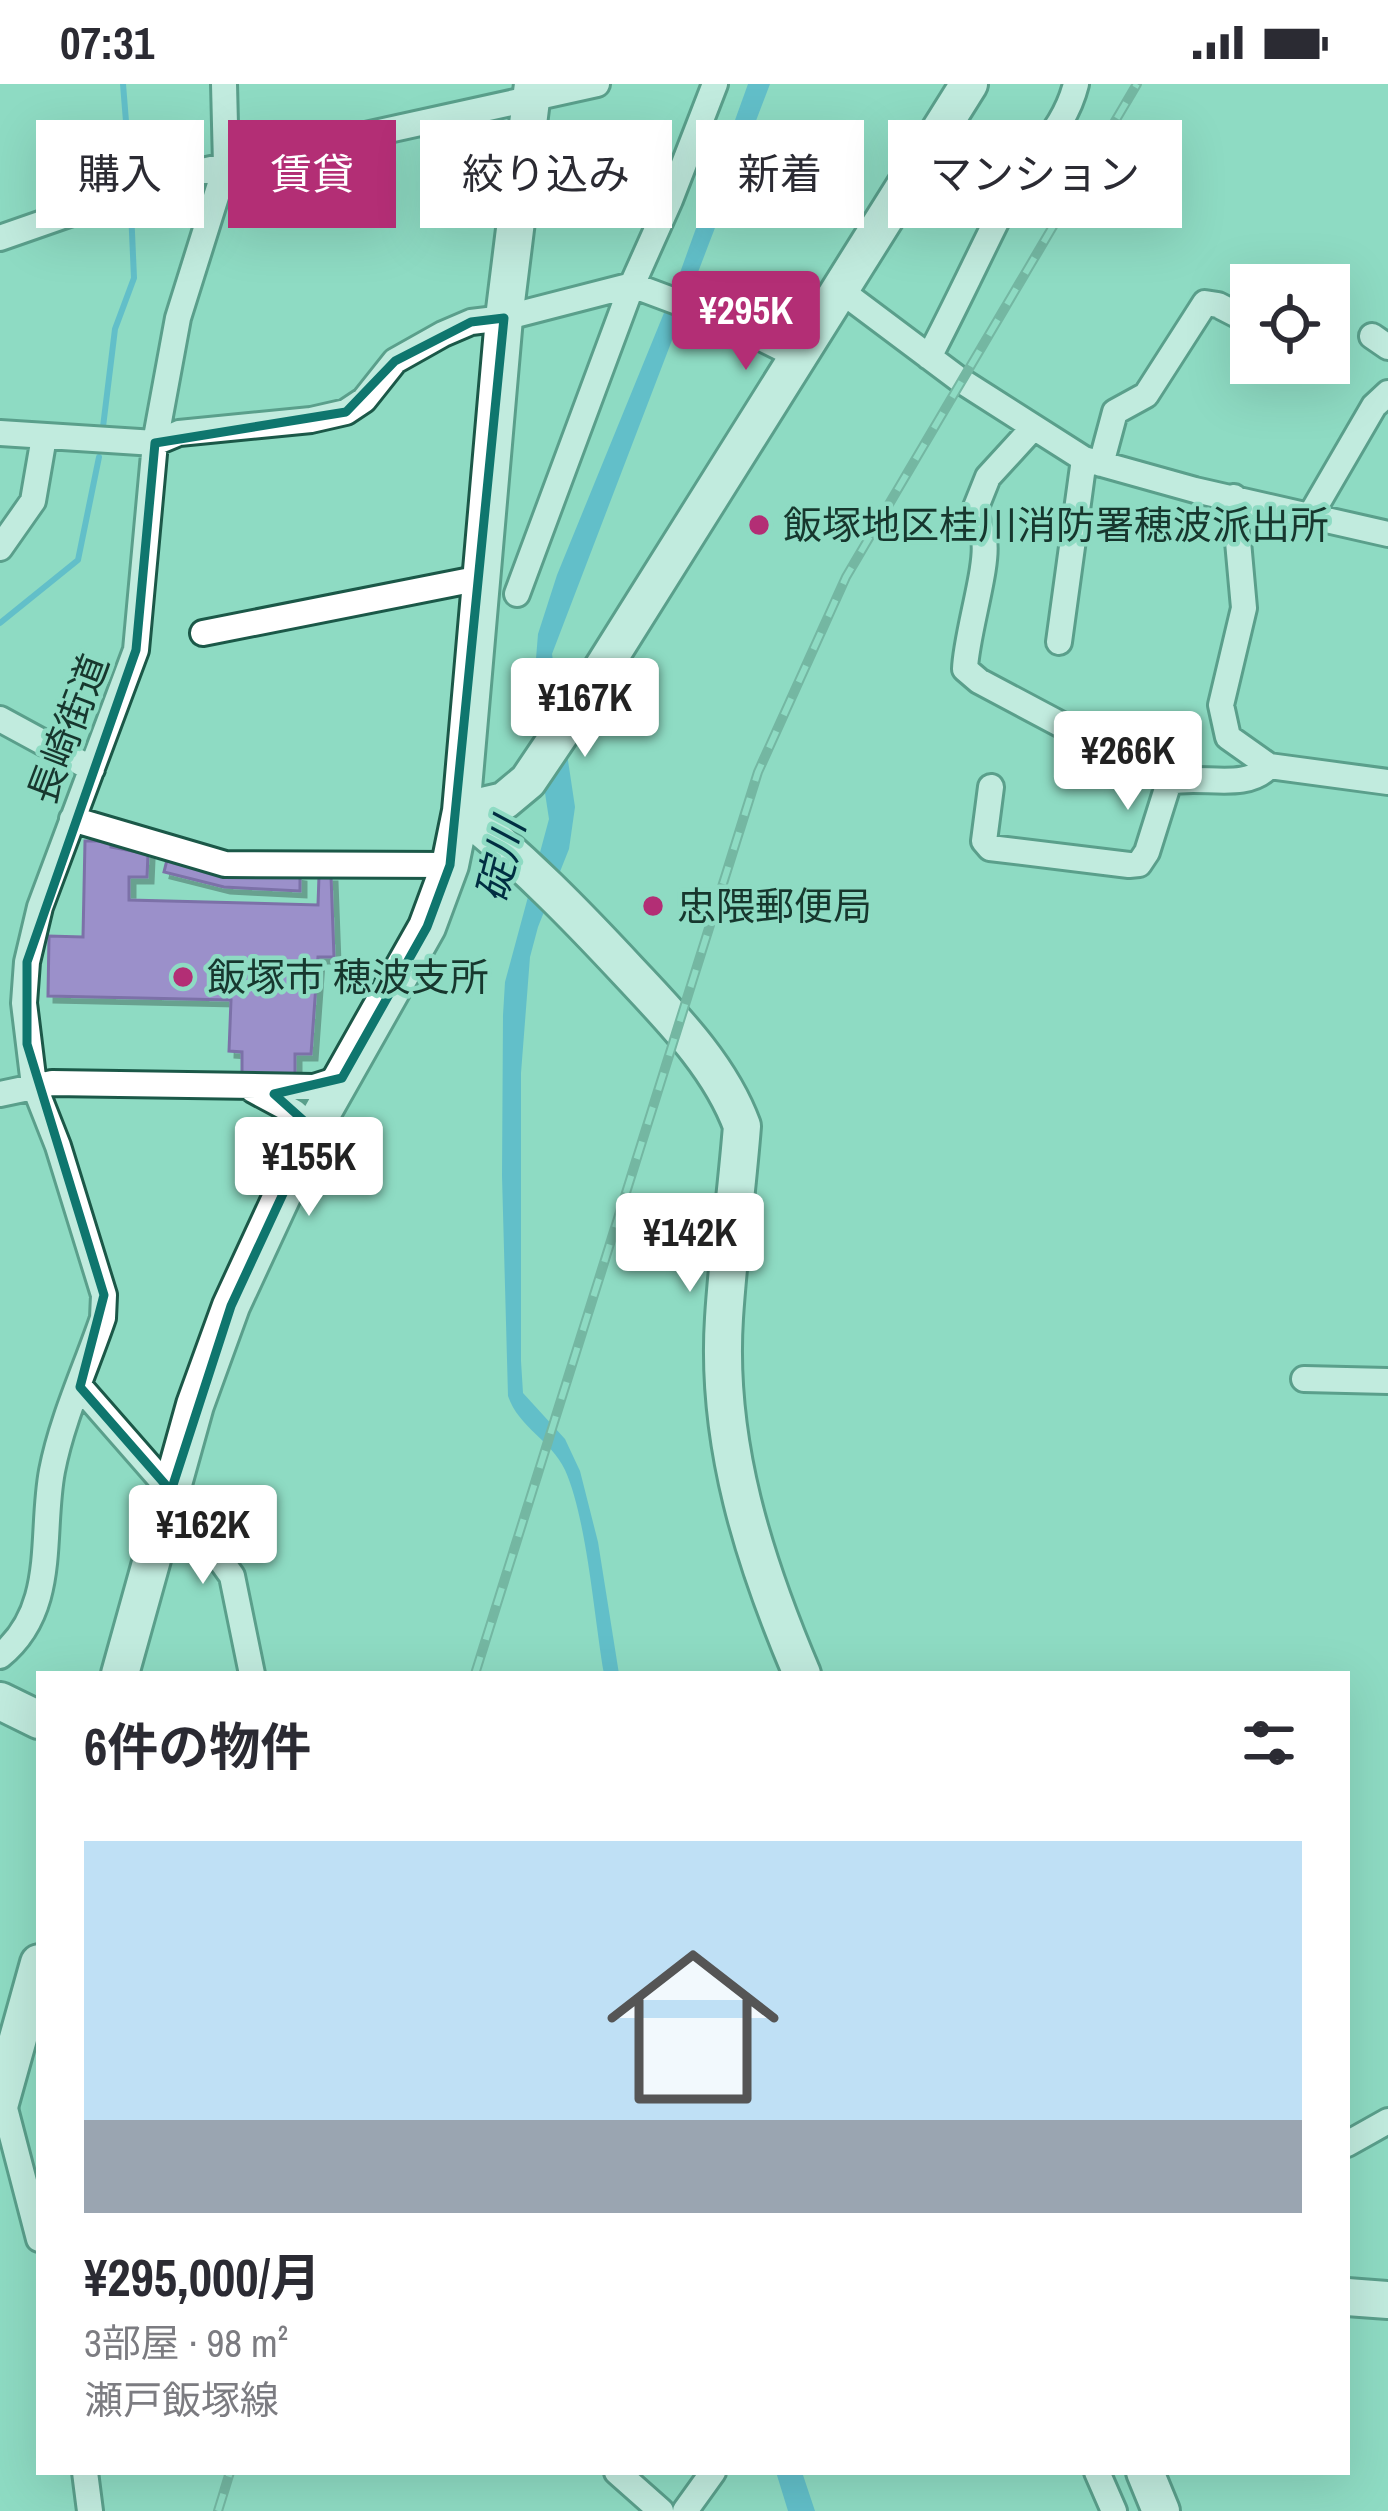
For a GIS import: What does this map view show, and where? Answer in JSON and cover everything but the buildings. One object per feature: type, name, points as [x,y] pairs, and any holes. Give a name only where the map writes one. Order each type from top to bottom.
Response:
[{"type":"main road","points":[[461,811],[504,801],[527,781],[584,698],[969,84]]},
{"type":"main road","points":[[120,1671],[195,1405],[231,1306],[313,1129],[427,927],[450,865],[461,811],[504,317],[532,90]]},
{"type":"main road","points":[[461,811],[519,857],[582,921],[680,1028],[731,1096],[742,1126],[723,1323],[729,1431],[744,1522],[801,1671]]},
{"type":"main road","points":[[0,1701],[36,1719]]},
{"type":"main road","points":[[1,2100],[36,1974]]},
{"type":"main road","points":[[1350,2297],[1388,2300]]},
{"type":"main road","points":[[1146,2475],[1160,2511]]},
{"type":"street","name":"長崎街道","points":[[0,1655],[15,1644],[38,1601],[48,1545],[52,1473],[103,1318],[104,1295],[34,1084],[24,1004],[27,962],[40,907],[136,650],[154,442],[178,318],[226,165],[224,84]]},
{"type":"street","points":[[0,238],[175,177],[532,90],[597,84]]},
{"type":"street","points":[[517,594],[715,84]]},
{"type":"street","points":[[929,357],[1012,191],[1070,108],[1076,84]]},
{"type":"street","points":[[0,433],[154,442],[178,433],[311,421],[346,412],[364,400],[395,361],[471,322],[635,286],[723,319],[799,357]]},
{"type":"street","points":[[840,290],[1032,429],[1092,461],[1388,534]]},
{"type":"street","points":[[1059,641],[1092,461],[1115,412],[1146,395],[1205,303],[1230,311]]},
{"type":"street","points":[[1310,516],[1374,406],[1388,393]]},
{"type":"street","points":[[1032,429],[988,477],[974,512],[985,542],[965,669],[979,681],[1169,782],[1245,780],[1269,766]]},
{"type":"street","points":[[0,548],[33,501],[44,437]]},
{"type":"street","points":[[1234,497],[1244,608],[1221,718],[1228,737],[1269,766],[1388,782]]},
{"type":"street","points":[[202,633],[481,578]]},
{"type":"street","points":[[0,719],[92,770]]},
{"type":"street","points":[[991,787],[984,841],[990,848],[1129,865],[1139,864],[1147,852],[1169,782]]},
{"type":"street","points":[[72,819],[225,864],[450,865]]},
{"type":"street","points":[[0,1094],[34,1084],[314,1088],[342,1078]]},
{"type":"street","points":[[246,1088],[294,1112],[313,1129]]},
{"type":"street","points":[[1304,1379],[1388,1382]]},
{"type":"street","points":[[80,1387],[171,1491],[232,1576],[251,1671]]},
{"type":"street","points":[[1,2100],[36,2229]]},
{"type":"street","points":[[1350,2142],[1388,2121]]},
{"type":"street","points":[[85,2475],[90,2511]]},
{"type":"street","points":[[620,2475],[661,2511]]},
{"type":"street","points":[[685,2511],[711,2475]]},
{"type":"street","points":[[1098,2475],[1114,2511]]},
{"type":"highlighted area","points":[[504,318],[450,865],[427,927],[342,1078],[274,1094],[313,1129],[231,1306],[171,1491],[80,1387],[104,1295],[27,1044],[27,962],[136,650],[155,443],[346,412],[395,361],[471,322]]},
{"type":"water","points":[[748,84],[770,84],[756,120],[735,120]]},
{"type":"water","points":[[696,228],[715,228],[552,654],[575,807],[569,849],[530,957],[521,1073],[523,1393],[565,1439],[580,1471],[598,1542],[619,1671],[604,1671],[584,1541],[565,1470],[508,1396],[503,1015],[505,982],[549,819],[532,708],[538,634],[557,575]]},
{"type":"water","points":[[777,2475],[803,2475],[815,2511],[788,2511]]},
{"type":"waterway","points":[[123,84],[126,120]]},
{"type":"waterway","points":[[102,435],[115,329],[134,278],[132,228]]},
{"type":"waterway","points":[[0,623],[78,560],[99,457]]},
{"type":"railway","points":[[476,1671],[758,772],[846,577],[1137,84]]},
{"type":"railway","points":[[218,2511],[229,2475]]},
{"type":"place","name":"飯塚地区桂川消防署穂波派出所","points":[[759,525]]},
{"type":"place","name":"忠隈郵便局","points":[[653,906]]},
{"type":"place","name":"飯塚市 穂波支所","points":[[183,977]]},
{"type":"water label","name":"碇川","points":[[500,860]]}]
